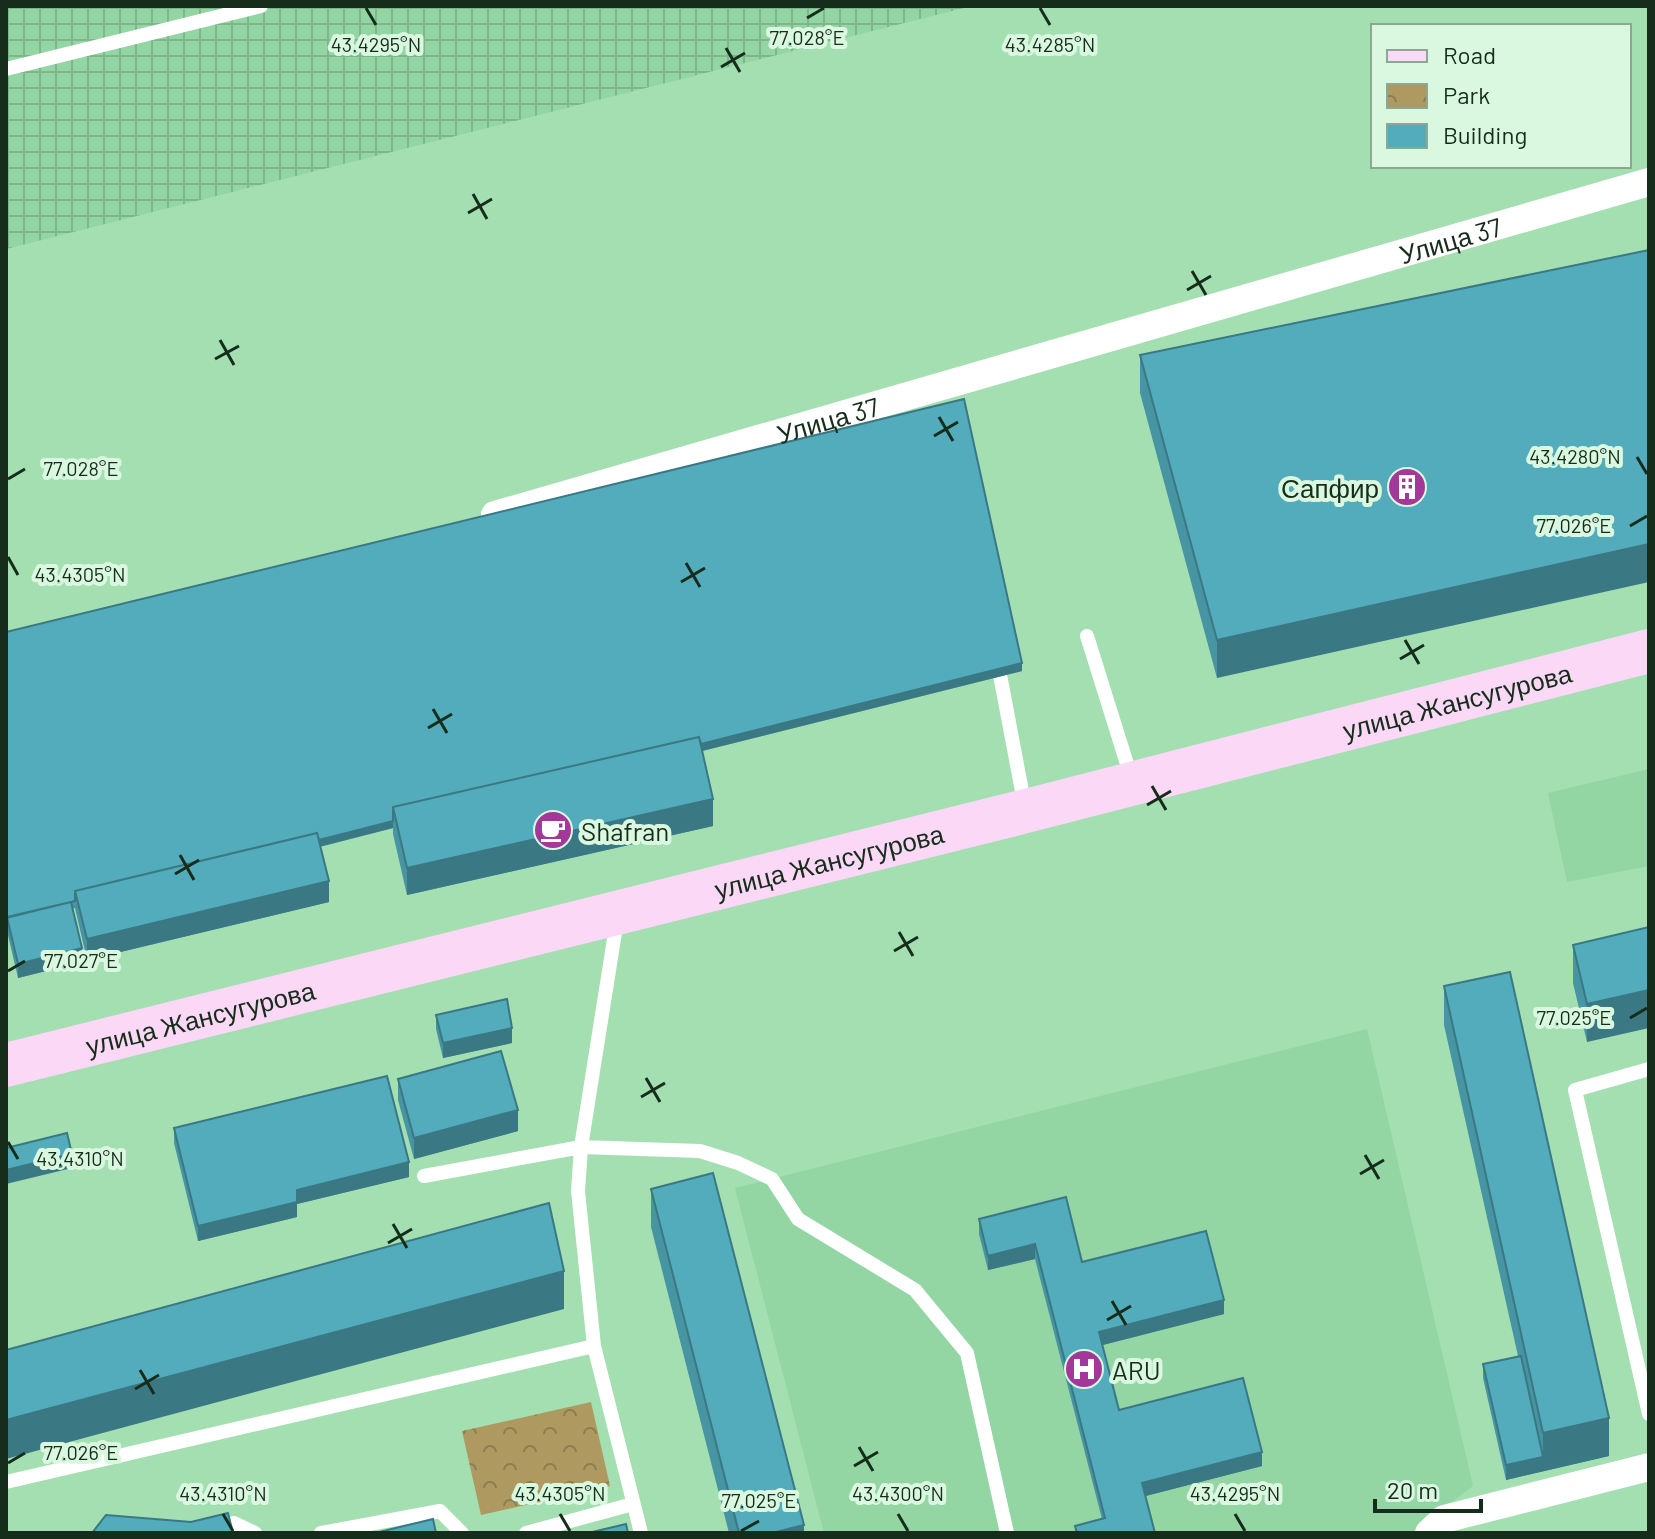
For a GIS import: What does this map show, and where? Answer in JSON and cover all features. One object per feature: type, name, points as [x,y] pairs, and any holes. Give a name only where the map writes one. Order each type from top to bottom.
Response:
[{"type":"main road","name":"улица Жансугурова","points":[[6,1065],[1026,811],[1649,651]]},
{"type":"street","name":"Улица 37","points":[[467,523],[1649,182]]},
{"type":"street","points":[[1429,1533],[1444,1519],[1649,1467]]},
{"type":"lane","points":[[6,69],[238,9],[261,6]]},
{"type":"lane","points":[[1087,636],[1133,784]]},
{"type":"lane","points":[[995,649],[1026,811]]},
{"type":"lane","points":[[618,912],[581,1147],[578,1191],[594,1346],[641,1533]]},
{"type":"lane","points":[[1649,1069],[1575,1090],[1649,1414]]},
{"type":"lane","points":[[424,1176],[581,1147],[656,1152],[700,1151],[738,1163],[772,1179],[798,1219],[915,1290],[967,1353],[1007,1533]]},
{"type":"lane","points":[[6,1482],[594,1346]]},
{"type":"lane","points":[[526,1533],[633,1504]]},
{"type":"lane","points":[[321,1533],[440,1511],[462,1533]]},
{"type":"lane","points":[[192,1533],[234,1523],[255,1533]]},
{"type":"shaded area","points":[[6,6],[972,6],[6,249]]},
{"type":"shaded area","points":[[1649,769],[1649,866],[1567,882],[1548,793]]},
{"type":"shaded area","points":[[1367,1029],[1473,1486],[1411,1533],[824,1533],[735,1188]]},
{"type":"green space","points":[[591,1402],[610,1486],[481,1515],[462,1431]]},
{"type":"building","name":"Сапфир","points":[[1649,250],[1649,544],[1217,640],[1140,355]]},
{"type":"building","points":[[964,399],[1022,663],[701,744],[699,737],[393,807],[393,821],[319,840],[317,833],[75,891],[75,901],[6,918],[6,632]]},
{"type":"building","points":[[699,737],[713,799],[407,868],[393,807]]},
{"type":"building","points":[[317,833],[329,881],[87,939],[75,891]]},
{"type":"building","points":[[71,902],[82,948],[18,964],[7,917]]},
{"type":"building","points":[[1649,927],[1649,990],[1587,1004],[1573,945]]},
{"type":"building","points":[[1510,972],[1609,1418],[1543,1433],[1444,986]]},
{"type":"building","points":[[507,999],[512,1028],[443,1043],[436,1015]]},
{"type":"building","points":[[501,1051],[518,1110],[414,1138],[398,1079]]},
{"type":"building","points":[[387,1076],[409,1162],[297,1190],[297,1202],[198,1226],[174,1128]]},
{"type":"building","points":[[67,1133],[72,1154],[6,1170],[6,1148]]},
{"type":"building","points":[[713,1173],[804,1525],[772,1533],[739,1533],[651,1189]]},
{"type":"building","name":"ARU","points":[[1066,1197],[1082,1262],[1206,1231],[1224,1300],[1099,1332],[1119,1410],[1243,1378],[1262,1452],[1142,1483],[1155,1533],[1077,1533],[1075,1526],[1105,1518],[1035,1244],[988,1256],[979,1219]]},
{"type":"building","points":[[549,1203],[564,1271],[6,1420],[6,1350]]},
{"type":"building","points":[[1521,1356],[1543,1457],[1506,1465],[1483,1364]]},
{"type":"building","points":[[228,1513],[233,1533],[92,1533],[106,1515],[191,1522]]},
{"type":"building","points":[[433,1519],[436,1533],[375,1533]]},
{"type":"building","points":[[626,1524],[628,1533],[588,1533]]},
{"type":"place","name":"Сапфир","points":[[1407,487]]},
{"type":"place","name":"Shafran","points":[[553,830]]},
{"type":"place","name":"ARU","points":[[1084,1369]]}]
